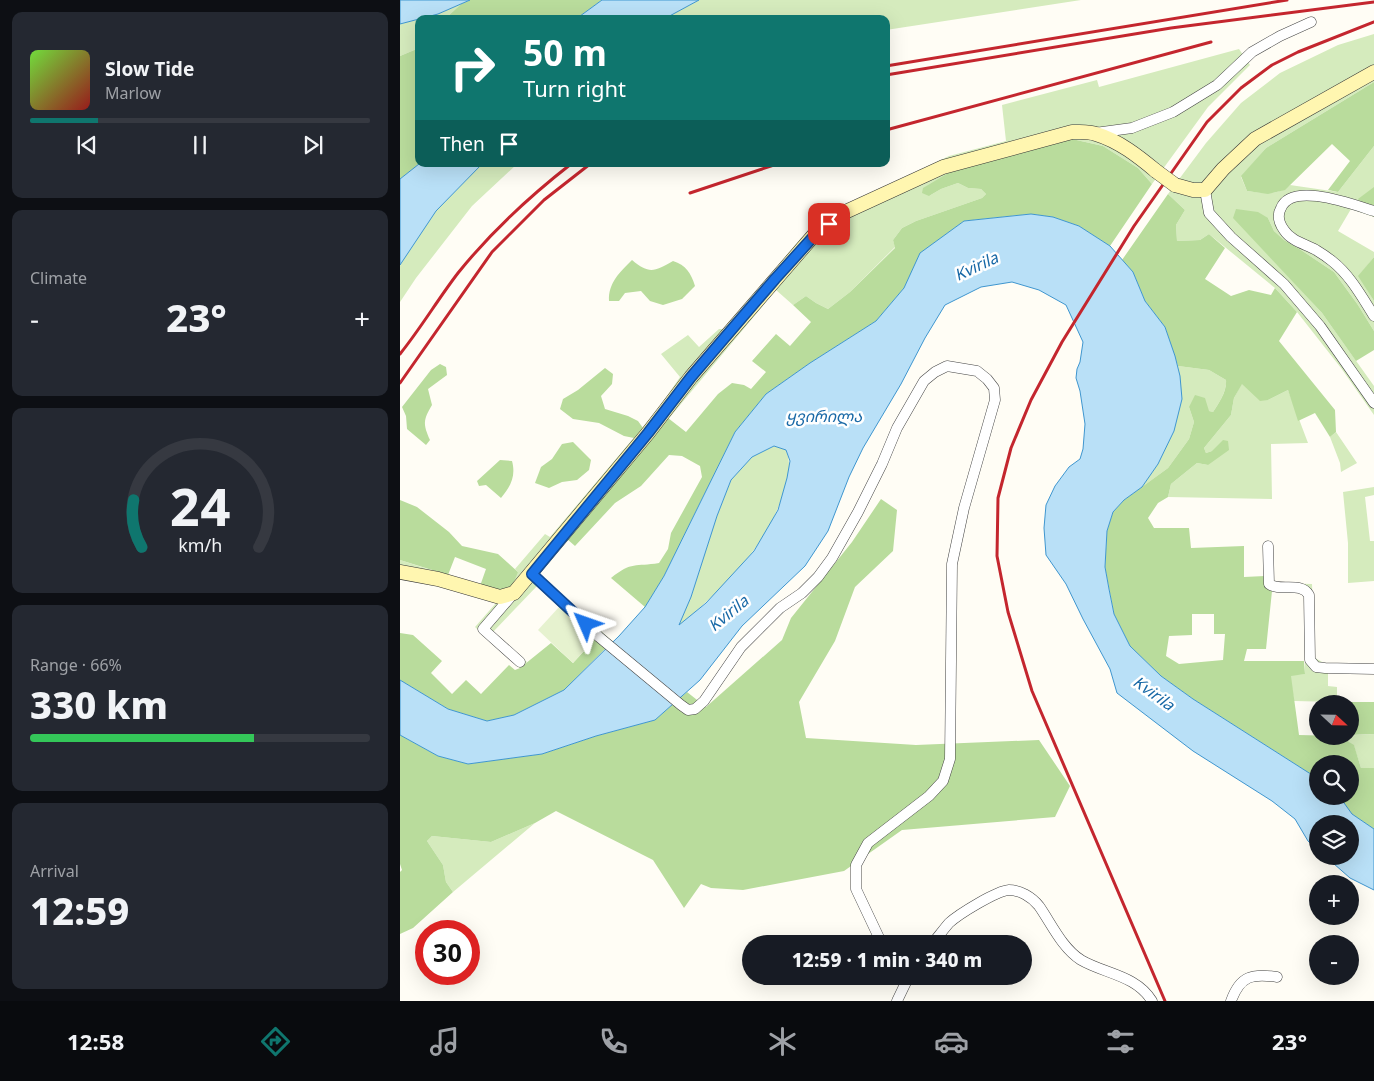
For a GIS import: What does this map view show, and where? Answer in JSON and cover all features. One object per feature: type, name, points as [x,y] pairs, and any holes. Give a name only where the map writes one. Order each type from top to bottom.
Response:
[{"type":"street","points":[[520,662],[484,629],[532,574],[648,433],[691,377],[814,236],[843,213],[943,167],[1072,132],[1094,133],[1132,128],[1173,112],[1217,85],[1252,52],[1280,36],[1311,22]]},
{"type":"street","points":[[1374,72],[1255,139],[1223,168],[1205,190],[1209,213],[1231,237],[1284,284],[1320,326],[1374,402]]},
{"type":"street","points":[[1094,133],[1124,147],[1175,185],[1193,190],[1205,190]]},
{"type":"street","points":[[1374,211],[1336,199],[1299,195],[1289,199],[1281,207],[1279,220],[1284,231],[1295,240],[1316,250],[1347,276],[1374,316]]},
{"type":"street","points":[[532,574],[599,637],[681,705],[688,710],[694,709],[704,700],[741,647],[780,608],[802,593],[827,565],[852,525],[882,464],[896,428],[924,381],[935,372],[947,366],[977,371],[987,378],[994,388],[995,400],[964,508],[952,564],[950,759],[943,781],[928,796],[868,843],[856,865],[856,889],[878,935]]},
{"type":"street","points":[[1268,546],[1269,584],[1274,587],[1302,588],[1309,595],[1310,660],[1316,666],[1325,668],[1374,669]]},
{"type":"street","points":[[400,572],[438,579],[500,597],[514,593]]},
{"type":"street","points":[[939,935],[950,922],[981,901],[1008,890],[1022,892],[1037,903],[1069,949],[1081,959],[1135,982],[1146,992],[1152,1001]]},
{"type":"street","points":[[1231,1001],[1234,992],[1246,978],[1260,974],[1277,977]]},
{"type":"street","points":[[897,1001],[902,985]]},
{"type":"green space","points":[[470,0],[602,0],[581,15],[449,15],[461,4]]},
{"type":"green space","points":[[699,0],[1081,0],[890,29],[890,15],[671,15]]},
{"type":"green space","points":[[461,4],[449,15],[435,15]]},
{"type":"green space","points":[[415,20],[415,50],[400,56],[400,24]]},
{"type":"green space","points":[[1374,34],[1374,82],[1266,148],[1241,177],[1247,191],[1275,192],[1290,185],[1338,192],[1374,146],[1374,217],[1351,209],[1338,231],[1374,252],[1374,257],[1359,276],[1374,301],[1374,331],[1334,272],[1284,240],[1274,231],[1268,218],[1234,217],[1322,313],[1374,386],[1374,415],[1341,368],[1297,312],[1275,288],[1209,234],[1200,240],[1177,241],[1176,225],[1185,210],[1168,194],[1206,143],[1241,103],[1280,73],[1338,45]]},
{"type":"green space","points":[[1239,49],[1250,65],[1208,107],[1152,184],[1138,168],[1103,146],[1072,139],[955,169],[929,196],[958,183],[968,188],[981,189],[986,194],[982,198],[916,221],[902,228],[893,240],[895,247],[850,292],[828,309],[806,296],[793,305],[776,290],[539,574],[613,642],[605,649],[538,585],[493,632],[527,662],[520,668],[475,627],[496,603],[457,589],[400,577],[400,560],[480,586],[518,572],[515,569],[545,534],[550,537],[658,409],[680,377],[661,354],[688,335],[699,347],[719,329],[725,329],[801,238],[827,215],[949,156],[1006,141],[1002,105],[1097,80],[1099,87]]},
{"type":"green space","points":[[415,50],[415,167],[400,179],[400,56]]},
{"type":"green space","points":[[1374,82],[1374,146],[1338,192],[1328,190],[1350,161],[1332,144],[1285,190],[1268,194],[1247,191],[1241,176],[1266,148]]},
{"type":"green space","points":[[1072,139],[1103,146],[1138,168],[1152,184],[1110,246],[1079,226],[1053,217],[1031,214],[964,221],[921,253],[904,288],[876,321],[766,394],[735,432],[664,576],[645,607],[611,578],[629,567],[659,563],[668,549],[671,533],[702,477],[700,466],[682,456],[669,455],[641,486],[615,503],[575,546],[567,539],[668,418],[686,432],[718,394],[732,383],[744,385],[751,389],[766,372],[752,361],[776,334],[790,346],[811,322],[793,305],[806,296],[828,309],[850,292],[895,248],[893,240],[902,228],[916,221],[982,198],[986,194],[981,189],[968,188],[958,183],[929,196],[922,193],[923,188],[955,169]]},
{"type":"green space","points":[[479,167],[514,167],[472,206],[416,278],[400,302],[400,265],[436,211]]},
{"type":"green space","points":[[1374,187],[1374,209],[1366,207],[1358,199]]},
{"type":"green space","points":[[1168,194],[1185,210],[1176,225],[1177,241],[1200,240],[1209,234],[1225,248],[1205,279],[1231,296],[1249,290],[1271,295],[1275,288],[1297,312],[1279,341],[1335,410],[1336,432],[1330,437],[1315,413],[1298,421],[1288,390],[1268,400],[1260,401],[1242,384],[1234,398],[1231,415],[1204,448],[1206,453],[1212,451],[1223,440],[1228,441],[1229,450],[1208,465],[1197,463],[1171,484],[1168,497],[1158,503],[1148,518],[1154,528],[1189,528],[1191,548],[1244,546],[1244,577],[1265,576],[1272,591],[1266,649],[1247,649],[1244,661],[1304,661],[1305,674],[1291,676],[1299,735],[1309,735],[1309,745],[1354,745],[1357,755],[1309,755],[1309,773],[1193,699],[1161,676],[1130,646],[1114,614],[1105,567],[1107,531],[1113,512],[1124,500],[1168,468],[1189,439],[1194,422],[1189,407],[1195,395],[1205,398],[1209,411],[1213,412],[1222,397],[1226,384],[1226,380],[1209,370],[1178,366],[1165,327],[1145,301],[1133,272],[1122,260]],"holes":[[[1192,614],[1214,614],[1214,634],[1225,634],[1223,660],[1179,664],[1166,656],[1169,636],[1192,635]]]},
{"type":"green space","points":[[1236,209],[1258,212],[1268,218],[1274,231],[1284,240],[1334,272],[1374,331],[1374,350],[1356,361],[1322,313],[1233,218]]},
{"type":"green space","points":[[1374,257],[1374,301],[1358,276]]},
{"type":"green space","points":[[632,260],[643,268],[652,270],[673,261],[678,263],[687,270],[695,286],[682,299],[663,305],[650,301],[641,291],[625,293],[619,301],[609,301],[610,289],[613,283]]},
{"type":"green space","points":[[440,364],[446,367],[447,375],[428,389],[432,405],[425,422],[430,440],[426,445],[407,429],[406,416],[402,407],[431,370]]},
{"type":"green space","points":[[1178,366],[1209,370],[1226,380],[1225,388],[1213,412],[1189,407],[1194,422],[1189,439],[1168,468],[1142,487],[1158,464],[1174,431],[1182,399]]},
{"type":"green space","points":[[605,368],[613,374],[612,384],[601,396],[605,409],[638,421],[643,428],[634,438],[624,436],[599,423],[573,419],[560,409],[563,399],[578,390]]},
{"type":"green space","points":[[1242,383],[1268,400],[1288,390],[1308,443],[1271,444],[1272,499],[1168,497],[1171,484],[1197,463],[1208,465],[1212,451],[1206,453],[1204,448],[1231,415],[1234,398]]},
{"type":"green space","points":[[1336,432],[1357,463],[1341,472],[1340,463],[1330,437]]},
{"type":"green space","points":[[573,442],[591,460],[589,470],[577,480],[562,482],[549,488],[535,483],[541,467],[552,459],[562,444]]},
{"type":"green space","points":[[774,446],[786,450],[789,471],[776,512],[766,531],[755,549],[741,566],[711,598],[678,627],[691,597],[717,516],[731,480],[752,457]]},
{"type":"green space","points":[[500,460],[512,461],[513,471],[510,485],[501,498],[486,485],[479,486],[477,481]]},
{"type":"green space","points":[[1374,487],[1374,495],[1365,497],[1370,541],[1374,541],[1374,581],[1348,583],[1348,543],[1343,492]]},
{"type":"green space","points":[[881,499],[897,510],[893,551],[855,587],[835,641],[799,702],[806,738],[916,745],[1039,740],[1070,786],[1055,817],[902,830],[844,871],[743,890],[711,888],[701,884],[684,908],[653,860],[556,811],[535,823],[491,842],[432,836],[427,841],[443,865],[446,882],[453,892],[422,920],[415,920],[415,926],[413,928],[400,934],[400,872],[402,870],[400,864],[400,735],[438,756],[468,764],[542,754],[596,736],[655,720],[687,692],[706,707],[782,640],[791,618],[852,542]]},
{"type":"green space","points":[[400,500],[417,507],[449,532],[462,546],[498,554],[518,572],[512,587],[497,591],[480,586],[486,569],[455,557],[448,575],[400,560]]},
{"type":"green space","points":[[1272,578],[1276,583],[1312,584],[1315,658],[1326,664],[1374,673],[1328,673],[1328,686],[1337,687],[1337,695],[1309,695],[1309,701],[1294,701],[1290,675],[1305,674],[1305,597],[1299,592],[1272,591]]},
{"type":"green space","points":[[560,606],[595,639],[573,663],[538,630]]},
{"type":"green space","points":[[400,633],[413,635],[442,661],[431,673],[452,694],[466,680],[481,694],[509,665],[515,670],[520,668],[551,643],[573,663],[595,639],[605,649],[564,690],[514,715],[487,721],[448,709],[400,680]]},
{"type":"green space","points":[[1359,702],[1374,702],[1374,734],[1359,735]]},
{"type":"green space","points":[[1374,734],[1374,768],[1361,768],[1359,755],[1357,755],[1352,745],[1359,745],[1359,735]]},
{"type":"green space","points":[[1359,761],[1361,768],[1374,768],[1374,829],[1359,819],[1359,815],[1352,814],[1346,805],[1359,805]]},
{"type":"green space","points":[[535,823],[453,892],[446,882],[443,865],[427,841],[432,836],[491,842]]},
{"type":"water","points":[[400,0],[470,0],[438,14],[415,15],[415,20],[400,24]]},
{"type":"water","points":[[602,0],[699,0],[671,15],[581,15]]},
{"type":"water","points":[[415,167],[479,167],[436,211],[400,265],[400,179]]},
{"type":"water","name":"ყვირილა","points":[[1031,214],[1053,217],[1079,226],[1110,246],[1133,272],[1145,301],[1165,327],[1180,376],[1182,399],[1174,431],[1158,464],[1142,487],[1124,500],[1113,512],[1107,531],[1105,567],[1114,614],[1130,646],[1161,676],[1193,699],[1309,773],[1309,805],[1346,805],[1353,815],[1309,815],[1309,842],[1295,819],[1272,801],[1193,751],[1117,693],[1110,669],[1066,584],[1046,555],[1044,528],[1046,505],[1055,486],[1069,467],[1080,459],[1083,449],[1085,424],[1076,378],[1083,342],[1066,305],[1039,290],[1012,282],[981,287],[945,305],[863,448],[849,477],[828,531],[805,566],[742,626],[700,680],[655,720],[596,736],[542,754],[468,764],[438,756],[400,735],[400,680],[448,709],[487,721],[514,715],[564,690],[619,636],[645,607],[664,576],[735,432],[766,394],[876,321],[904,288],[920,253],[964,221]],"holes":[[[774,446],[786,450],[790,461],[778,510],[754,551],[706,603],[679,625],[691,597],[717,516],[731,480],[752,457]]]},
{"type":"water","name":"ყვირილა","points":[[1359,819],[1374,829],[1374,890],[1359,882],[1359,875],[1347,875],[1335,865],[1359,865]]},
{"type":"railway","points":[[890,65],[1287,0]]},
{"type":"railway","points":[[890,74],[1171,28],[1374,2]]},
{"type":"railway","points":[[1165,1001],[1032,691],[1008,612],[997,556],[998,498],[1011,448],[1031,400],[1062,342],[1134,226],[1207,122],[1241,88],[1272,65],[1298,52],[1374,22]]},
{"type":"railway","points":[[890,129],[1211,42]]},
{"type":"railway","points":[[400,354],[458,273],[484,243],[526,202],[567,167]]},
{"type":"railway","points":[[400,383],[492,252],[544,200],[586,167]]},
{"type":"railway","points":[[690,193],[768,167]]},
{"type":"route","points":[[586,624],[532,574],[648,433],[691,377],[775,279],[814,236],[829,224]]},
{"type":"water label","name":"Kvirila","points":[[976,266]]},
{"type":"water label","name":"Kvirila","points":[[728,613]]},
{"type":"water label","name":"Kvirila","points":[[1154,693]]}]
